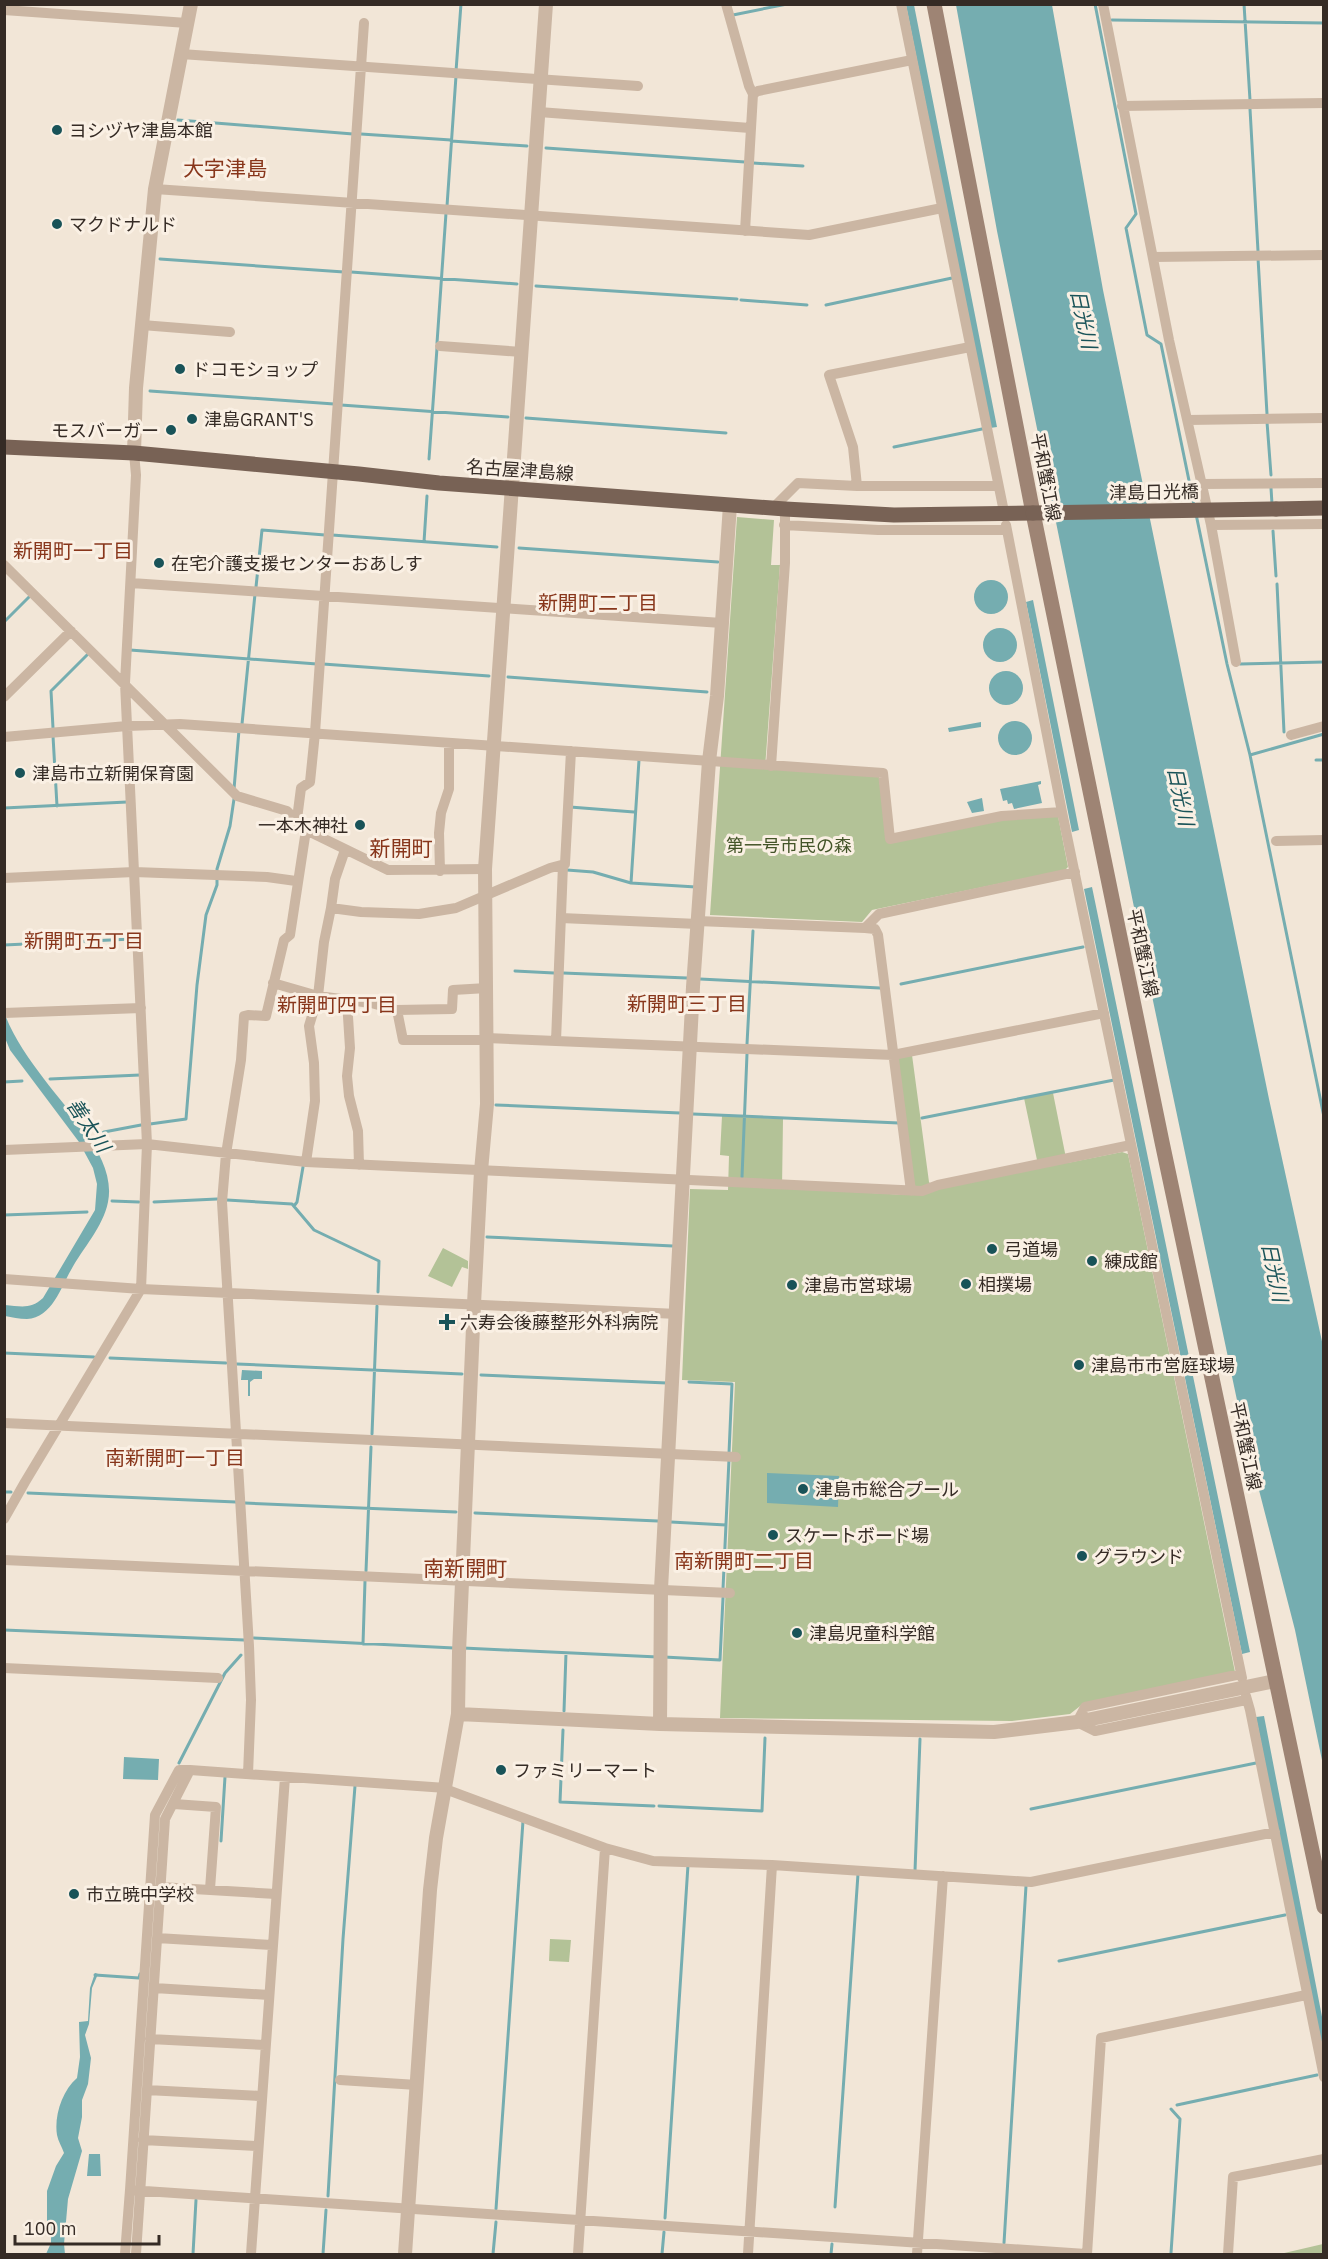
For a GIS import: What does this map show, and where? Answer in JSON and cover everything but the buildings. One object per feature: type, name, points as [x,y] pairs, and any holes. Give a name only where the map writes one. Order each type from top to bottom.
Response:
[{"type":"main road","name":"平和蟹江線","points":[[934,4],[1033,513],[1323,1906]]},
{"type":"main road","name":"名古屋津島線","points":[[4,447],[134,453],[513,489],[730,505],[894,515],[1033,513]]},
{"type":"main road","name":"津島日光橋","points":[[1033,513],[1323,508]]},
{"type":"street","points":[[4,1519],[141,1289],[147,1144],[125,683],[136,476],[134,453],[136,388],[155,189],[191,4]]},
{"type":"street","points":[[405,2254],[430,1890],[458,1714],[474,1304],[487,1104],[485,869],[546,4]]},
{"type":"street","points":[[726,4],[753,94],[745,231]]},
{"type":"street","points":[[901,4],[1003,507]]},
{"type":"street","points":[[1103,4],[1169,340],[1211,525],[1236,662]]},
{"type":"street","points":[[4,10],[187,23]]},
{"type":"street","points":[[297,819],[301,788],[310,782],[315,733],[364,23]]},
{"type":"street","points":[[181,54],[638,86]]},
{"type":"street","points":[[753,94],[758,91],[912,60]]},
{"type":"street","points":[[1122,106],[1323,103]]},
{"type":"street","points":[[538,112],[750,128]]},
{"type":"street","points":[[155,189],[809,235],[942,208]]},
{"type":"street","points":[[1153,257],[1323,255]]},
{"type":"street","points":[[142,326],[230,332]]},
{"type":"street","points":[[440,346],[522,352]]},
{"type":"street","points":[[857,486],[853,447],[829,375],[970,347]]},
{"type":"street","points":[[1188,420],[1323,418]]},
{"type":"street","points":[[771,766],[785,563],[784,525],[779,508],[798,483],[857,486],[998,486]]},
{"type":"street","points":[[1202,484],[1323,483]]},
{"type":"street","points":[[660,1724],[661,1589],[690,1046],[709,761],[717,696],[730,505]]},
{"type":"street","points":[[1211,525],[1323,524]]},
{"type":"street","points":[[784,525],[878,530],[1007,527],[1062,812],[1241,1676],[1085,1707],[1077,1722]]},
{"type":"street","points":[[4,565],[234,794],[287,811],[306,830],[388,870],[485,869]]},
{"type":"street","points":[[131,583],[722,623]]},
{"type":"street","points":[[4,697],[71,631]]},
{"type":"street","points":[[4,737],[165,724],[239,727],[883,773],[890,839],[1002,816],[1062,812]]},
{"type":"street","points":[[1291,735],[1323,726]]},
{"type":"street","points":[[440,871],[439,833],[441,813],[449,789],[449,743]]},
{"type":"street","points":[[556,1041],[563,865],[565,864],[571,751]]},
{"type":"street","points":[[248,1774],[251,1700],[245,1570],[222,1219],[226,1154],[241,1060],[244,1016],[266,1016],[284,940],[290,935],[296,881],[306,830]]},
{"type":"street","points":[[1276,841],[1323,840]]},
{"type":"street","points":[[306,1162],[315,1101],[309,1026],[318,996],[335,879],[345,850]]},
{"type":"street","points":[[331,908],[419,914],[456,908],[550,868],[563,865]]},
{"type":"street","points":[[4,878],[134,872],[267,877],[296,881]]},
{"type":"street","points":[[865,928],[879,914],[1075,872]]},
{"type":"street","points":[[561,918],[875,929],[878,936],[911,1191]]},
{"type":"street","points":[[273,983],[318,996],[371,1003],[397,1010],[452,1009],[453,990],[487,988]]},
{"type":"street","points":[[347,1000],[350,1048],[347,1076],[349,1096],[358,1131],[359,1165]]},
{"type":"street","points":[[6,1013],[141,1008]]},
{"type":"street","points":[[397,1010],[403,1040],[556,1041],[893,1055],[1104,1013]]},
{"type":"street","points":[[4,1150],[147,1144],[306,1162],[922,1191],[938,1185],[1131,1144]]},
{"type":"street","points":[[4,1279],[141,1289],[677,1314]]},
{"type":"street","points":[[4,1423],[736,1457]]},
{"type":"street","points":[[4,1560],[730,1593]]},
{"type":"street","points":[[4,1668],[218,1678]]},
{"type":"street","points":[[458,1714],[660,1724],[994,1732],[1077,1722],[1275,1681]]},
{"type":"street","points":[[1077,1722],[1095,1731],[1246,1698],[1323,2077]]},
{"type":"street","points":[[136,2254],[135,2190],[154,1815],[179,1770],[445,1789],[605,1848],[653,1861],[772,1865],[1031,1882],[1275,1832]]},
{"type":"street","points":[[125,2254],[143,2140],[165,1819],[190,1770]]},
{"type":"street","points":[[251,2254],[285,1777]]},
{"type":"street","points":[[174,1804],[216,1807],[210,1889]]},
{"type":"street","points":[[578,2254],[605,1848]]},
{"type":"street","points":[[748,2254],[772,1865]]},
{"type":"street","points":[[918,2249],[943,1876]]},
{"type":"street","points":[[160,1887],[276,1894]]},
{"type":"street","points":[[157,1938],[272,1945]]},
{"type":"street","points":[[154,1988],[269,1995]]},
{"type":"street","points":[[135,2190],[750,2231],[918,2249],[1087,2254],[1101,2038],[1306,1995]]},
{"type":"street","points":[[150,2039],[265,2045]]},
{"type":"street","points":[[340,2080],[417,2085]]},
{"type":"street","points":[[147,2090],[261,2096]]},
{"type":"street","points":[[143,2140],[258,2146]]},
{"type":"street","points":[[1228,2254],[1233,2177],[1323,2159]]},
{"type":"green space","name":"第一号市民の森","points":[[737,517],[774,520],[771,565],[780,565],[765,768],[879,777],[887,842],[991,820],[1058,816],[1068,867],[1065,870],[872,910],[862,922],[710,915]]},
{"type":"green space","points":[[912,1055],[929,1182],[935,1190],[1037,1160],[1024,1098],[1053,1093],[1067,1163],[1122,1152],[1128,1154],[1235,1672],[1084,1703],[1070,1714],[1012,1721],[720,1718],[735,1382],[682,1380],[690,1189],[728,1190],[729,1156],[720,1155],[722,1116],[783,1119],[782,1188],[907,1195],[897,1058]]},
{"type":"green space","points":[[443,1248],[468,1261],[468,1269],[462,1267],[452,1287],[428,1276]]},
{"type":"green space","points":[[550,1939],[571,1940],[569,1962],[549,1961]]},
{"type":"green space","points":[[1323,2244],[1323,2254],[1280,2254]]},
{"type":"water","points":[[906,5],[914,5],[997,427],[990,428]]},
{"type":"water","name":"日光川","points":[[956,5],[1052,5],[1103,290],[1269,1099],[1323,1346],[1323,1765],[1295,1630],[1242,1424],[1152,996],[997,231]]},
{"type":"water","points":[[991,580],[1003,585],[1008,597],[1003,609],[991,614],[979,609],[974,597],[979,585]]},
{"type":"water","points":[[1033,600],[1079,830],[1072,832],[1026,602]]},
{"type":"water","points":[[1000,628],[1012,633],[1017,645],[1012,657],[1000,662],[988,657],[983,645],[988,633]]},
{"type":"water","points":[[1006,671],[1018,676],[1023,688],[1018,700],[1006,705],[994,700],[989,688],[994,676]]},
{"type":"water","points":[[1015,721],[1027,726],[1032,738],[1027,750],[1015,755],[1003,750],[998,738],[1003,726]]},
{"type":"water","points":[[981,722],[981,727],[949,732],[948,728]]},
{"type":"water","points":[[1041,781],[1038,785],[1042,803],[1014,809],[1012,803],[1008,804],[1007,800],[1003,801],[1000,789]]},
{"type":"water","points":[[982,798],[984,811],[972,813],[967,802]]},
{"type":"water","points":[[1092,887],[1250,1652],[1242,1654],[1084,889]]},
{"type":"water","points":[[4,1012],[27,1056],[98,1152],[109,1185],[108,1202],[102,1220],[55,1300],[43,1313],[27,1319],[5,1316],[5,1305],[29,1306],[43,1298],[95,1210],[97,1184],[93,1168],[79,1142],[10,1050],[5,1038]]},
{"type":"water","points":[[242,1370],[262,1371],[262,1379],[254,1379],[250,1382],[250,1396],[248,1396],[248,1380],[241,1380]]},
{"type":"water","name":"津島市総合プール","points":[[767,1473],[839,1476],[838,1507],[767,1503]]},
{"type":"water","points":[[1264,1716],[1323,2022],[1323,2060],[1256,1717]]},
{"type":"water","points":[[124,1757],[159,1759],[158,1780],[123,1779]]},
{"type":"water","points":[[95,1973],[98,1974],[92,1988],[89,2024],[85,2035],[91,2058],[88,2084],[82,2100],[78,2138],[82,2151],[68,2199],[65,2254],[46,2254],[51,2243],[51,2226],[47,2223],[47,2191],[56,2166],[64,2153],[57,2135],[58,2112],[63,2097],[77,2078],[80,2057],[79,2022],[88,2021],[90,1988]]},
{"type":"water","points":[[89,2154],[100,2154],[101,2176],[87,2176]]},
{"type":"waterway","points":[[456,71],[461,4]]},
{"type":"waterway","points":[[733,15],[787,4]]},
{"type":"waterway","points":[[1095,4],[1136,214],[1126,228],[1147,335],[1161,344],[1194,505]]},
{"type":"waterway","points":[[1244,4],[1250,100]]},
{"type":"waterway","points":[[1112,20],[1324,23]]},
{"type":"waterway","points":[[447,206],[456,76]]},
{"type":"waterway","points":[[1250,109],[1258,251]]},
{"type":"waterway","points":[[178,120],[353,134]]},
{"type":"waterway","points":[[361,134],[451,140]]},
{"type":"waterway","points":[[451,141],[527,146]]},
{"type":"waterway","points":[[546,148],[745,162]]},
{"type":"waterway","points":[[753,163],[803,166]]},
{"type":"waterway","points":[[437,343],[446,213]]},
{"type":"waterway","points":[[1258,258],[1267,414]]},
{"type":"waterway","points":[[160,259],[344,272]]},
{"type":"waterway","points":[[351,272],[517,284]]},
{"type":"waterway","points":[[826,305],[952,278]]},
{"type":"waterway","points":[[536,286],[737,299]]},
{"type":"waterway","points":[[741,300],[807,305]]},
{"type":"waterway","points":[[429,459],[437,348]]},
{"type":"waterway","points":[[150,391],[334,404]]},
{"type":"waterway","points":[[341,405],[508,417]]},
{"type":"waterway","points":[[526,418],[726,433]]},
{"type":"waterway","points":[[1267,422],[1271,475]]},
{"type":"waterway","points":[[894,447],[982,429]]},
{"type":"waterway","points":[[1271,488],[1272,504]]},
{"type":"waterway","points":[[424,542],[427,496]]},
{"type":"waterway","points":[[1196,514],[1227,664],[1250,755],[1324,1117]]},
{"type":"waterway","points":[[256,587],[262,530],[325,535]]},
{"type":"waterway","points":[[1273,531],[1276,576]]},
{"type":"waterway","points":[[332,535],[497,547]]},
{"type":"waterway","points":[[519,548],[718,562]]},
{"type":"waterway","points":[[1277,584],[1284,732]]},
{"type":"waterway","points":[[234,789],[255,594]]},
{"type":"waterway","points":[[4,622],[30,596]]},
{"type":"waterway","points":[[130,650],[317,664]]},
{"type":"waterway","points":[[53,728],[51,691],[88,654]]},
{"type":"waterway","points":[[1240,664],[1324,662]]},
{"type":"waterway","points":[[323,664],[489,676]]},
{"type":"waterway","points":[[508,677],[707,692]]},
{"type":"waterway","points":[[1250,755],[1324,734]]},
{"type":"waterway","points":[[53,736],[57,806]]},
{"type":"waterway","points":[[631,883],[639,760]]},
{"type":"waterway","points":[[1316,760],[1324,760]]},
{"type":"waterway","points":[[150,1124],[186,1119],[197,985],[206,915],[217,885],[217,869],[230,826],[234,799]]},
{"type":"waterway","points":[[4,808],[127,802]]},
{"type":"waterway","points":[[570,807],[634,812]]},
{"type":"waterway","points":[[567,870],[593,872],[631,883],[696,887]]},
{"type":"waterway","points":[[747,1044],[753,931]]},
{"type":"waterway","points":[[4,945],[132,939]]},
{"type":"waterway","points":[[901,984],[1083,947]]},
{"type":"waterway","points":[[515,971],[554,973]]},
{"type":"waterway","points":[[563,973],[687,978]]},
{"type":"waterway","points":[[700,979],[880,988]]},
{"type":"waterway","points":[[742,1177],[747,1054]]},
{"type":"waterway","points":[[50,1079],[140,1075]]},
{"type":"waterway","points":[[922,1118],[1114,1080]]},
{"type":"waterway","points":[[4,1082],[22,1081]]},
{"type":"waterway","points":[[496,1105],[680,1113]]},
{"type":"waterway","points":[[693,1114],[899,1123]]},
{"type":"waterway","name":"善太川","points":[[89,1142],[104,1132],[141,1125]]},
{"type":"waterway","points":[[294,1206],[297,1202],[303,1167]]},
{"type":"waterway","points":[[154,1202],[217,1199]]},
{"type":"waterway","points":[[227,1200],[292,1204],[314,1230],[379,1261],[378,1292]]},
{"type":"waterway","points":[[112,1201],[139,1202]]},
{"type":"waterway","points":[[4,1215],[87,1212]]},
{"type":"waterway","points":[[487,1237],[673,1246]]},
{"type":"waterway","points":[[372,1434],[377,1306]]},
{"type":"waterway","points":[[4,1353],[94,1357]]},
{"type":"waterway","points":[[110,1358],[226,1363]]},
{"type":"waterway","points":[[237,1364],[462,1374]]},
{"type":"waterway","points":[[481,1375],[667,1383]]},
{"type":"waterway","points":[[689,1382],[732,1384],[729,1453]]},
{"type":"waterway","points":[[366,1571],[371,1447]]},
{"type":"waterway","points":[[723,1589],[729,1459]]},
{"type":"waterway","points":[[4,1492],[11,1492]]},
{"type":"waterway","points":[[28,1493],[236,1502]]},
{"type":"waterway","points":[[245,1503],[456,1512]]},
{"type":"waterway","points":[[475,1513],[658,1521]]},
{"type":"waterway","points":[[671,1522],[726,1525]]},
{"type":"waterway","points":[[363,1644],[365,1581]]},
{"type":"waterway","points":[[664,1657],[720,1660],[723,1598]]},
{"type":"waterway","points":[[4,1630],[244,1640]]},
{"type":"waterway","points":[[254,1638],[454,1648]]},
{"type":"waterway","points":[[463,1648],[658,1657]]},
{"type":"waterway","points":[[564,1711],[566,1653]]},
{"type":"waterway","points":[[179,1763],[225,1673],[241,1655]]},
{"type":"waterway","points":[[563,1730],[560,1802],[654,1806]]},
{"type":"waterway","points":[[659,1806],[762,1811],[765,1738]]},
{"type":"waterway","points":[[915,1871],[920,1739]]},
{"type":"waterway","points":[[1031,1809],[1256,1763]]},
{"type":"waterway","points":[[221,1841],[225,1777]]},
{"type":"waterway","points":[[328,2196],[343,1939],[355,1786]]},
{"type":"waterway","points":[[496,2209],[523,1821]]},
{"type":"waterway","points":[[665,2218],[688,1865]]},
{"type":"waterway","points":[[835,2207],[858,1874]]},
{"type":"waterway","points":[[1004,2243],[1026,1886]]},
{"type":"waterway","points":[[1059,1961],[1285,1915]]},
{"type":"waterway","points":[[95,1975],[139,1978],[140,1974]]},
{"type":"waterway","points":[[1177,2105],[1317,2075]]},
{"type":"waterway","points":[[1171,2109],[1180,2119],[1171,2253]]},
{"type":"waterway","points":[[193,2254],[196,2200]]},
{"type":"waterway","points":[[323,2254],[326,2210]]},
{"type":"waterway","points":[[493,2254],[496,2222]]},
{"type":"waterway","points":[[662,2254],[664,2232]]},
{"type":"waterway","points":[[831,2254],[832,2244]]},
{"type":"place","name":"ヨシヅヤ津島本館","points":[[57,130]]},
{"type":"place","name":"マクドナルド","points":[[57,224]]},
{"type":"place","name":"ドコモショップ","points":[[180,369]]},
{"type":"place","name":"津島GRANT'S","points":[[192,419]]},
{"type":"place","name":"モスバーガー","points":[[171,430]]},
{"type":"place","name":"在宅介護支援センターおあしす","points":[[159,563]]},
{"type":"place","name":"津島市立新開保育園","points":[[20,773]]},
{"type":"place","name":"一本木神社","points":[[360,825]]},
{"type":"place","name":"弓道場","points":[[992,1249]]},
{"type":"place","name":"練成館","points":[[1092,1261]]},
{"type":"place","name":"相撲場","points":[[966,1284]]},
{"type":"place","name":"津島市営球場","points":[[792,1285]]},
{"type":"place","name":"六寿会後藤整形外科病院","points":[[447,1322]]},
{"type":"place","name":"津島市市営庭球場","points":[[1079,1365]]},
{"type":"place","name":"津島市総合プール","points":[[803,1489]]},
{"type":"place","name":"スケートボード場","points":[[773,1535]]},
{"type":"place","name":"グラウンド","points":[[1082,1556]]},
{"type":"place","name":"津島児童科学館","points":[[797,1633]]},
{"type":"place","name":"ファミリーマート","points":[[501,1770]]},
{"type":"place","name":"市立暁中学校","points":[[74,1894]]},
{"type":"district","name":"大字津島","points":[[225,168]]},
{"type":"district","name":"新開町一丁目","points":[[73,550]]},
{"type":"district","name":"新開町二丁目","points":[[598,602]]},
{"type":"district","name":"新開町","points":[[401,848]]},
{"type":"district","name":"新開町五丁目","points":[[84,940]]},
{"type":"district","name":"新開町三丁目","points":[[687,1003]]},
{"type":"district","name":"新開町四丁目","points":[[337,1004]]},
{"type":"district","name":"南新開町一丁目","points":[[175,1457]]},
{"type":"district","name":"南新開町二丁目","points":[[744,1560]]},
{"type":"district","name":"南新開町","points":[[465,1568]]}]
